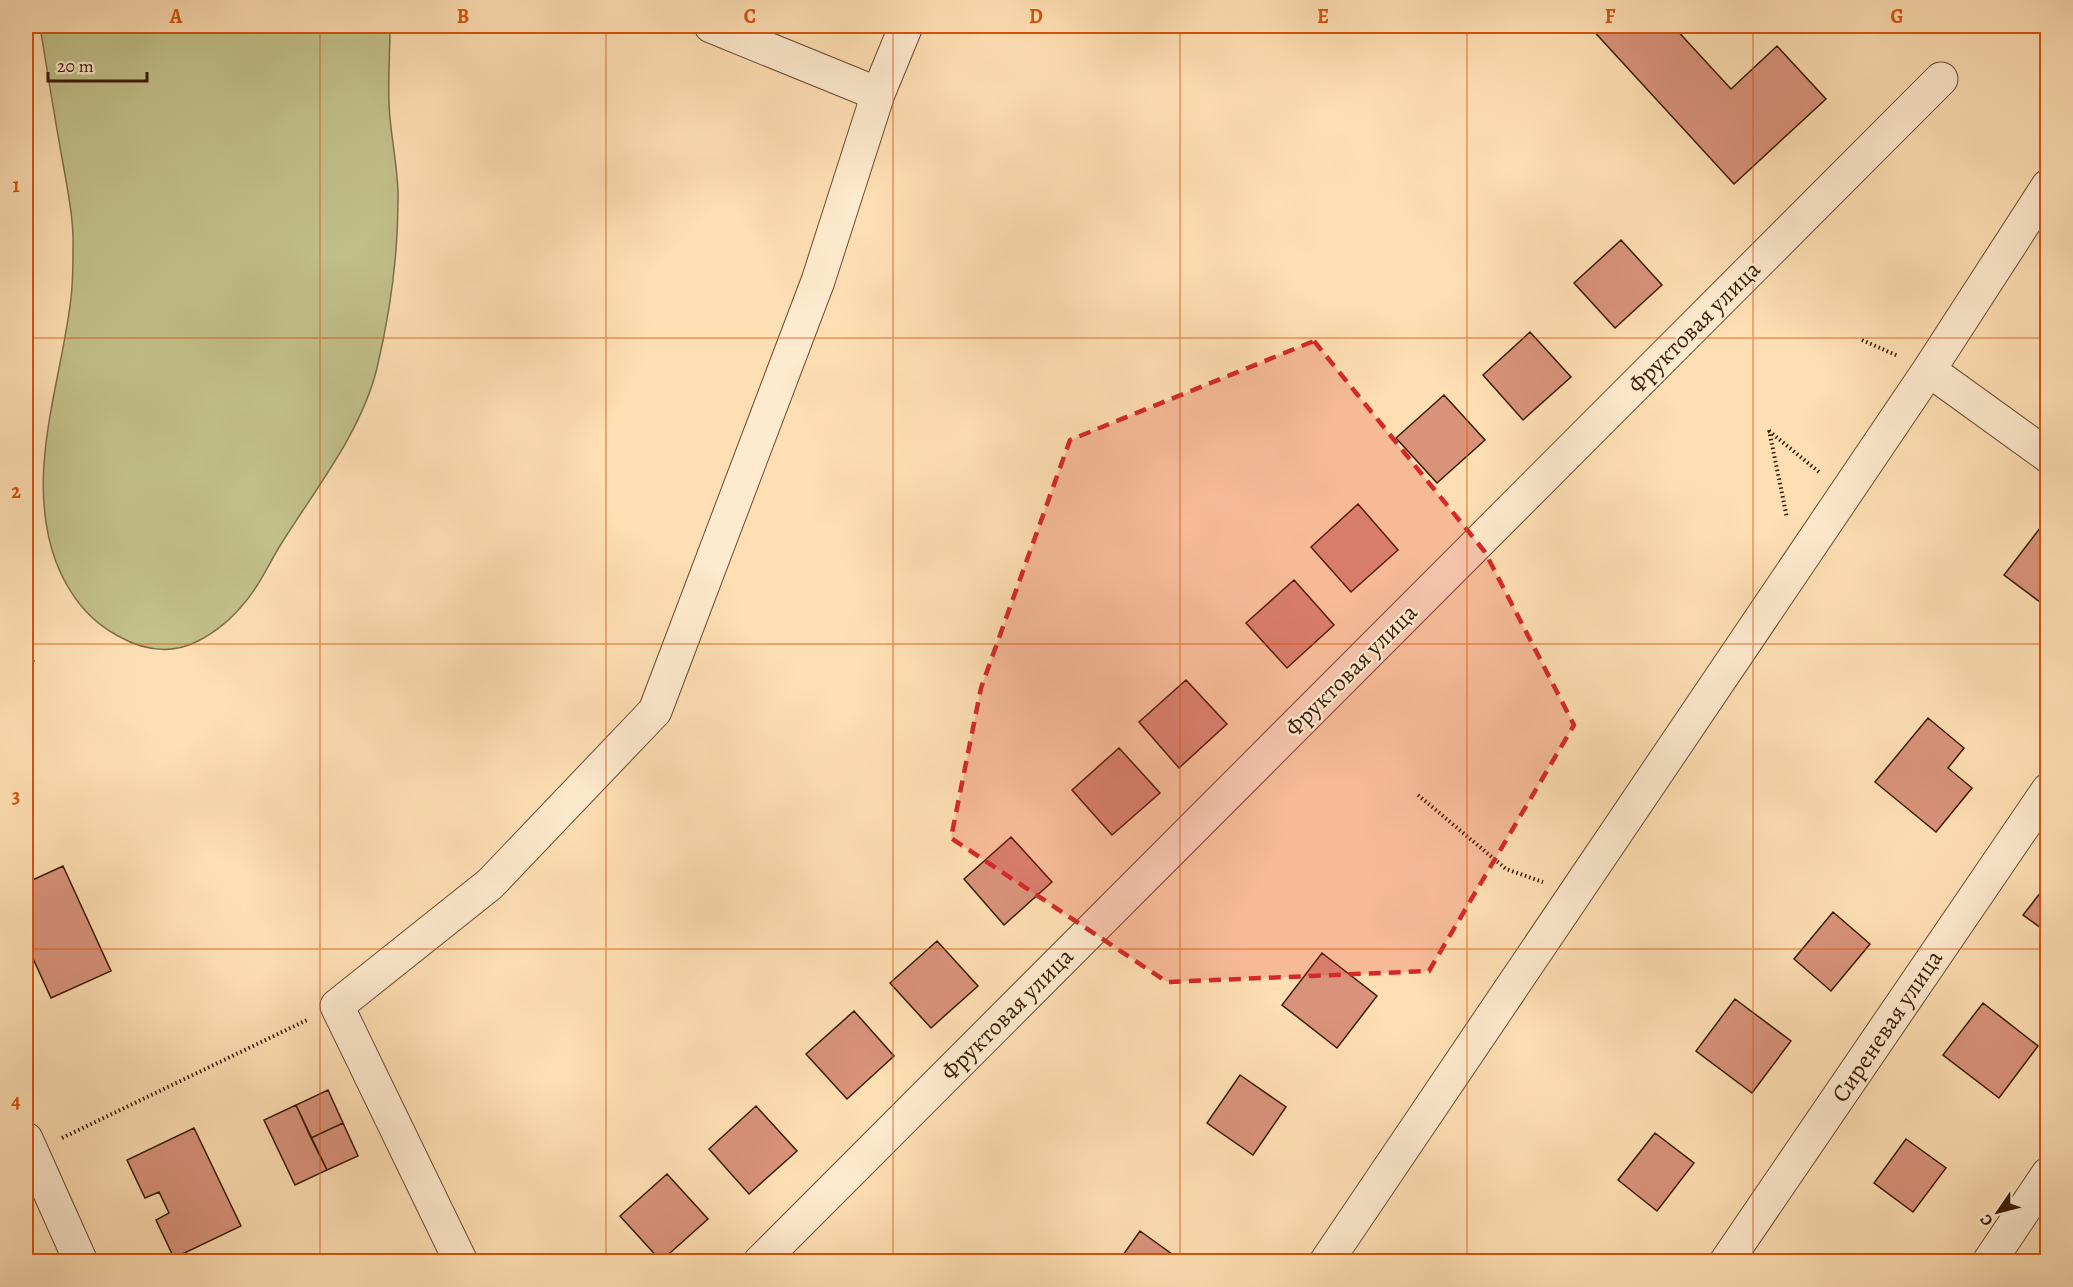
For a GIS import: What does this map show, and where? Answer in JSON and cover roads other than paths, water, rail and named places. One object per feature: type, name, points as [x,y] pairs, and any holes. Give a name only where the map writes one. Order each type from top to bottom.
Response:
[{"type":"street","points":[[711,26],[878,94]]},
{"type":"street","points":[[461,1262],[337,1006],[490,884],[655,711],[818,281],[878,94],[906,26]]},
{"type":"street","name":"Фруктовая улица","points":[[760,1262],[1941,79]]},
{"type":"street","points":[[1326,1262],[1929,370],[2048,186]]},
{"type":"street","points":[[1929,370],[2048,456]]},
{"type":"street","name":"Сиреневая улица","points":[[1726,1262],[2048,790]]},
{"type":"street","points":[[29,1146],[81,1262]]},
{"type":"street","points":[[1989,1262],[2048,1174]]}]
